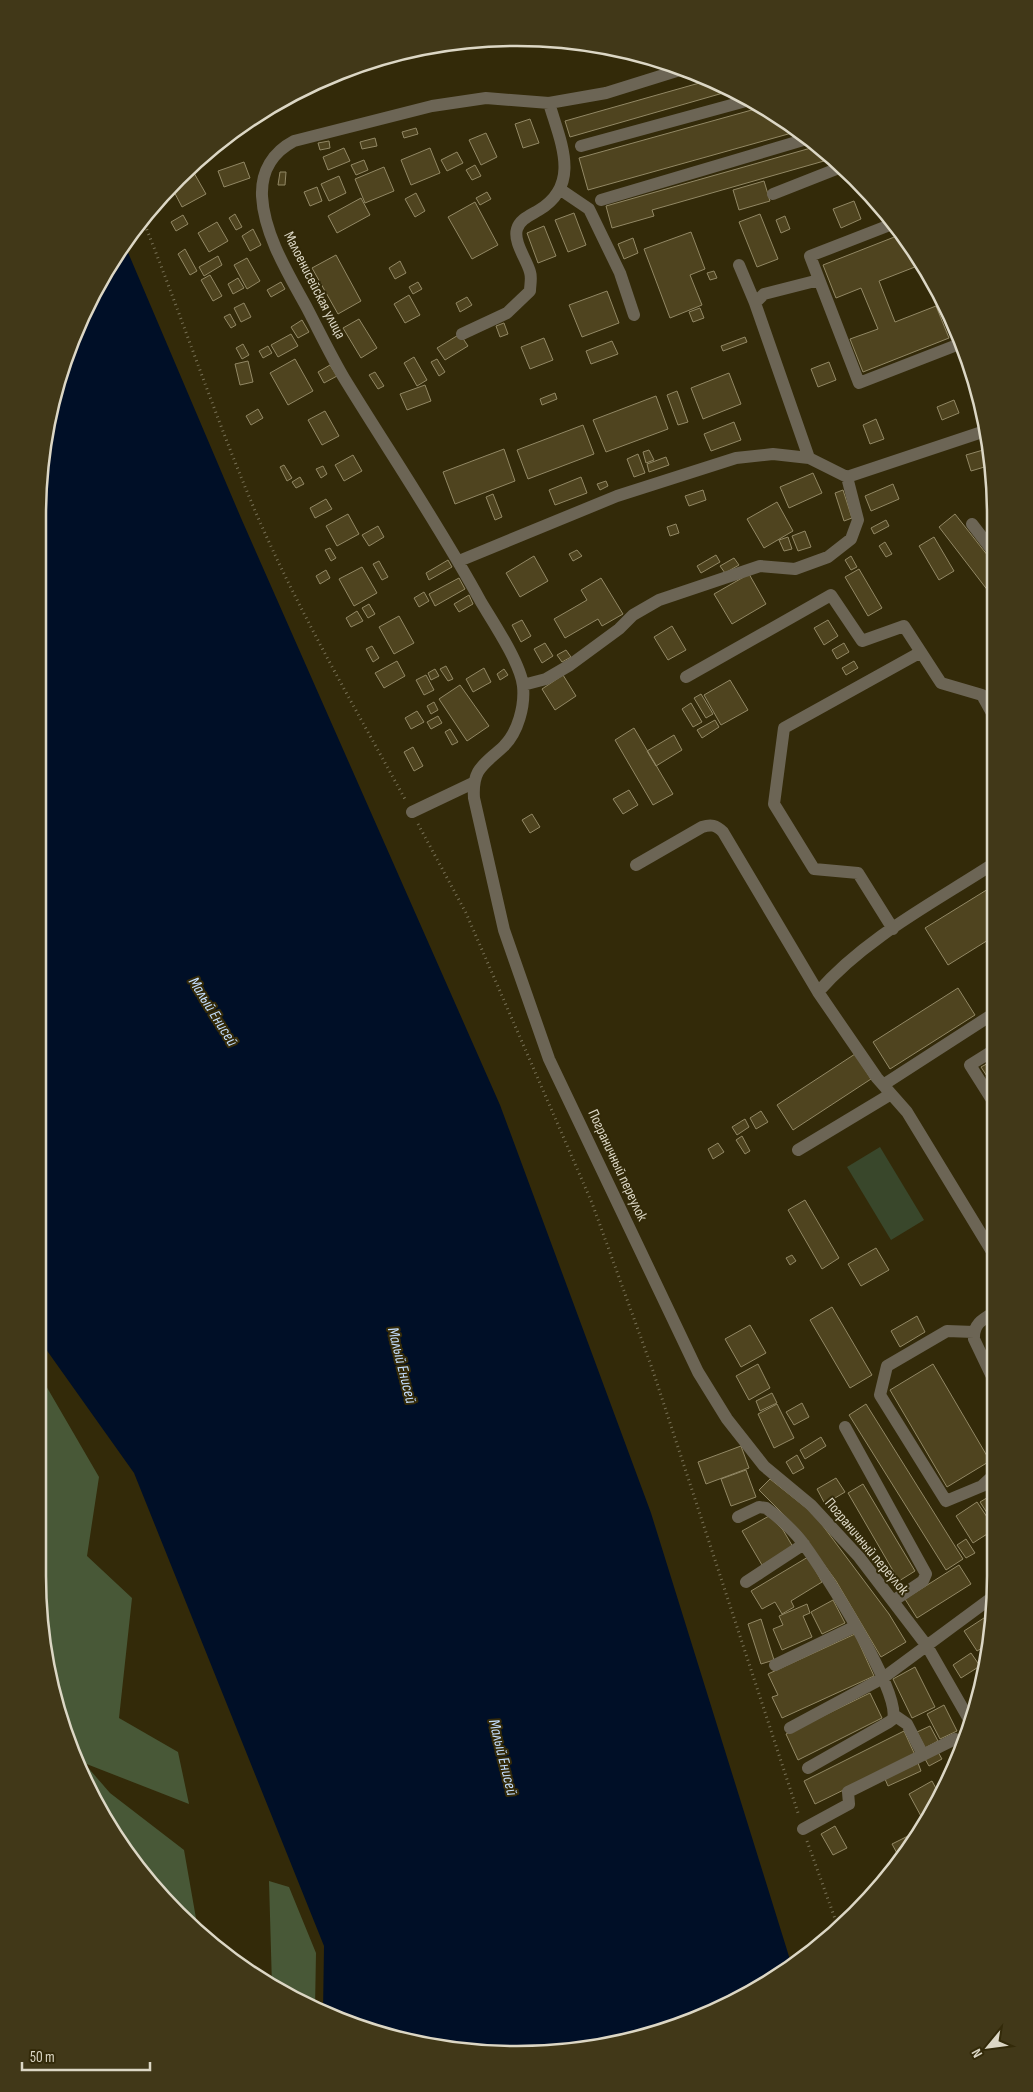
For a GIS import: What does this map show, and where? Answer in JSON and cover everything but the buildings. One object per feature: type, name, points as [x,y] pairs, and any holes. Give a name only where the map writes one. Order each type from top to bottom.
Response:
[{"type":"street","name":"Малоенисейская улица","points":[[459,561],[343,376],[290,276],[269,229],[262,196],[264,174],[272,158],[280,148],[294,141],[432,106],[486,98],[549,104],[606,93],[672,72]]},
{"type":"street","points":[[581,146],[738,102]]},
{"type":"street","points":[[462,334],[507,313],[530,291],[531,274],[516,236],[518,227],[524,219],[550,203],[561,190],[566,168],[549,104]]},
{"type":"street","points":[[600,200],[800,141]]},
{"type":"street","points":[[774,194],[835,170]]},
{"type":"street","points":[[561,190],[589,209],[620,273],[634,315]]},
{"type":"street","points":[[887,226],[810,256],[859,383],[955,346]]},
{"type":"street","points":[[739,265],[755,303],[809,458]]},
{"type":"street","points":[[755,303],[764,294],[819,280]]},
{"type":"street","points":[[412,812],[473,783],[478,770],[504,746],[514,733],[523,700],[523,685],[513,658],[459,561],[617,496],[736,458],[773,454],[809,458],[847,477],[979,433]]},
{"type":"street","points":[[523,685],[546,679],[570,665],[619,629],[633,615],[659,600],[760,566],[795,569],[828,558],[851,539],[858,520],[847,477]]},
{"type":"street","points":[[972,524],[987,544]]},
{"type":"street","points":[[686,677],[831,595],[862,641],[904,626],[941,683],[982,695],[987,704]]},
{"type":"street","points":[[893,929],[858,873],[814,869],[774,804],[777,772],[784,728],[921,652]]},
{"type":"street","name":"Пограничный переулок","points":[[473,783],[479,822],[504,930],[549,1059],[698,1372],[727,1419],[764,1466],[811,1505],[859,1557],[928,1646],[966,1714]]},
{"type":"street","points":[[636,865],[702,827],[710,825],[717,827],[723,832],[818,992],[887,1089],[907,1112],[987,1243]]},
{"type":"street","points":[[818,992],[839,968],[893,929],[987,868]]},
{"type":"street","points":[[798,1150],[987,1018]]},
{"type":"street","points":[[987,1054],[970,1065],[987,1092]]},
{"type":"street","points":[[987,1317],[979,1322],[974,1332],[974,1339],[987,1366]]},
{"type":"street","points":[[974,1332],[947,1331],[887,1366],[880,1394],[946,1501],[982,1486],[987,1481]]},
{"type":"street","points":[[845,1427],[926,1574],[923,1581],[893,1601]]},
{"type":"street","points":[[738,1517],[759,1507],[766,1508],[804,1544],[856,1626],[884,1678],[894,1715],[907,1724],[923,1755]]},
{"type":"street","points":[[746,1582],[804,1544]]},
{"type":"street","points":[[790,1728],[884,1678],[986,1602]]},
{"type":"street","points":[[775,1665],[856,1626]]},
{"type":"street","points":[[808,1768],[889,1722],[894,1715]]},
{"type":"street","points":[[803,1829],[849,1804],[848,1792],[955,1739]]},
{"type":"path","points":[[146,227],[229,448],[260,522],[319,642],[466,913],[592,1203],[653,1371],[803,1829],[836,1921]]},
{"type":"green space","points":[[880,1147],[924,1220],[891,1240],[847,1167]]},
{"type":"green space","points":[[46,1386],[99,1477],[87,1556],[132,1598],[119,1718],[178,1752],[189,1804],[86,1764],[71,1727],[55,1667],[47,1606]]},
{"type":"green space","points":[[88,1767],[110,1793],[184,1850],[196,1920],[163,1886],[143,1862],[109,1811]]},
{"type":"green space","points":[[269,1881],[289,1887],[316,1953],[315,2000],[272,1977]]},
{"type":"water","name":"Малый Енисей","points":[[128,252],[241,518],[500,1105],[651,1513],[790,1958],[752,1983],[696,2010],[638,2030],[578,2042],[516,2046],[455,2042],[395,2030],[365,2021],[323,2004],[324,1946],[134,1473],[46,1349],[47,486],[55,425],[71,365],[82,337],[109,281]]}]
